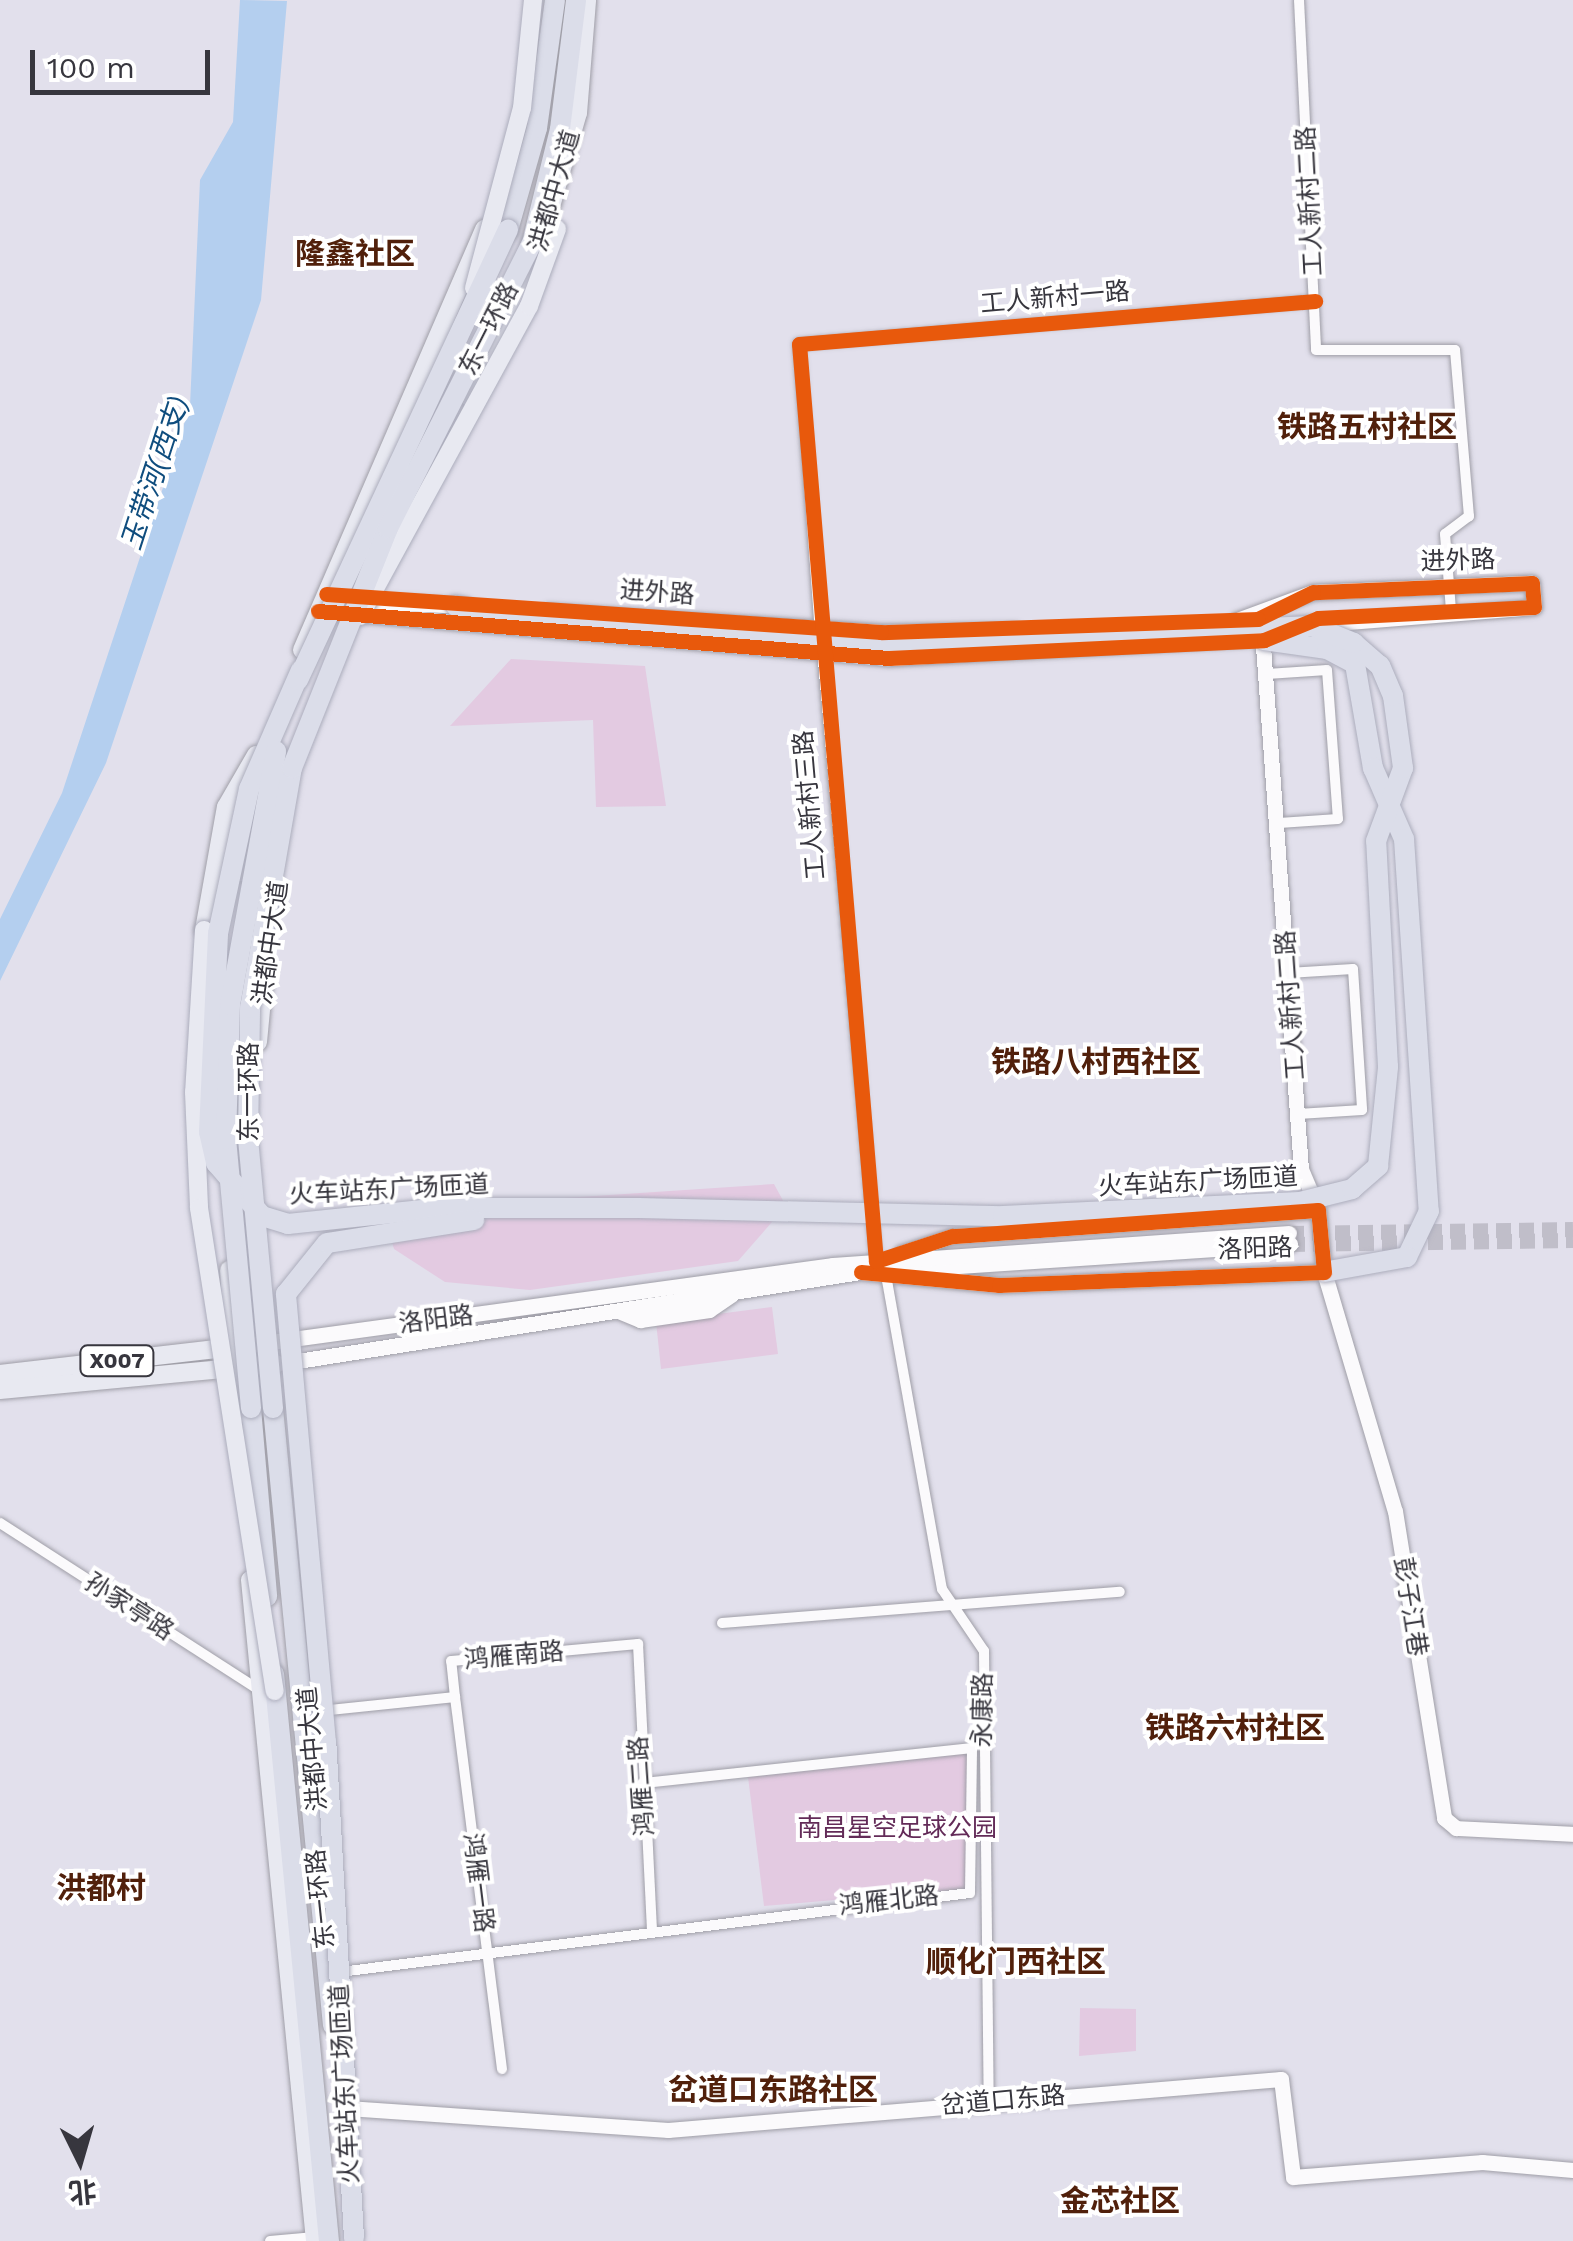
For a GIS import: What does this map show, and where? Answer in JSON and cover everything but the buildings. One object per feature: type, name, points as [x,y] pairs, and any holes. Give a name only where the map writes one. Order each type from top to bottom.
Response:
[{"type":"highway","name":"东一环路","points":[[320,2240],[267,1691],[226,1139],[236,941],[302,670],[508,230],[538,128],[555,0]]},
{"type":"highway","name":"东一环路","points":[[356,2240],[248,1139],[256,946],[292,768],[326,672],[532,244],[560,128],[576,0]]},
{"type":"highway","name":"火车站东广场匝道","points":[[302,670],[249,789],[218,934],[209,1076],[216,1163],[262,1216],[288,1224],[438,1208],[1003,1216],[1300,1202],[1352,1189],[1378,1166],[1387,1134],[1376,841],[1403,768],[1387,681],[1354,643],[1312,626],[877,646],[492,618],[456,606]]},
{"type":"highway","name":"火车站东广场匝道","points":[[1264,640],[1326,649],[1355,664],[1388,803],[1404,839],[1430,1211],[1407,1257],[1324,1272]]},
{"type":"highway","name":"火车站东广场匝道","points":[[356,2240],[326,1743],[286,1294],[327,1242],[358,1232],[638,1208]]},
{"type":"main road","points":[[466,320],[522,108],[536,0]]},
{"type":"main road","name":"洪都中大道","points":[[267,1691],[233,1347],[218,1072],[226,938],[276,720],[322,602],[522,138],[536,0]]},
{"type":"main road","name":"洪都中大道","points":[[356,2240],[253,1097],[266,947],[300,775],[357,620],[530,279],[578,113],[588,0]]},
{"type":"main road","points":[[326,672],[529,306],[588,93],[597,0]]},
{"type":"main road","points":[[267,1691],[199,1208],[194,1092],[204,930],[226,807],[276,720]]},
{"type":"main road","name":"X007","points":[[0,1374],[233,1347]]},
{"type":"main road","points":[[0,1390],[276,1364]]},
{"type":"street","name":"工人新村二路","points":[[1299,0],[1316,350],[1456,350],[1468,516],[1445,534],[1451,610]]},
{"type":"street","name":"工人新村一路","points":[[800,344],[1315,301]]},
{"type":"street","name":"工人新村三路","points":[[800,344],[822,653],[876,1261]]},
{"type":"street","name":"进外路","points":[[1532,583],[1534,607],[1318,618],[1264,640],[822,653],[357,620],[322,602],[820,628],[1258,618],[1312,592],[1532,583]]},
{"type":"street","name":"工人新村二路","points":[[1258,618],[1264,640],[1279,824],[1301,1169],[1318,1210]]},
{"type":"street","points":[[1267,674],[1327,670],[1338,819],[1279,824]]},
{"type":"street","points":[[1288,973],[1353,969],[1362,1110],[1298,1114]]},
{"type":"street","name":"洛阳路","points":[[861,1272],[999,1285],[1324,1272],[1318,1210],[952,1236],[876,1261]]},
{"type":"street","name":"洛阳路","points":[[233,1347],[876,1261],[1289,1238],[861,1272],[276,1364]]},
{"type":"street","name":"彭子江巷","points":[[1324,1272],[1395,1510],[1444,1818],[1456,1828],[1573,1834]]},
{"type":"street","name":"永康路","points":[[886,1275],[942,1589],[984,1652],[989,2102]]},
{"type":"street","name":"孙家亭路","points":[[0,1523],[267,1691]]},
{"type":"street","points":[[722,1623],[1120,1592]]},
{"type":"street","name":"鸿雁南路","points":[[309,1713],[455,1697],[452,1661],[638,1644]]},
{"type":"street","name":"鸿雁二路","points":[[638,1644],[652,1929]]},
{"type":"street","name":"鸿雁一路","points":[[455,1697],[502,2069]]},
{"type":"street","name":"鸿雁北路","points":[[334,1972],[652,1929],[970,1893],[972,1748],[642,1782]]},
{"type":"street","name":"岔道口东路","points":[[346,2108],[668,2130],[1281,2079],[1294,2176],[1482,2162],[1573,2170]]},
{"type":"street","points":[[270,2241],[320,2240]]},
{"type":"green space","points":[[511,659],[645,666],[666,806],[596,807],[593,720],[450,726]]},
{"type":"green space","points":[[774,1184],[786,1206],[738,1261],[530,1290],[445,1282],[394,1249],[383,1210]]},
{"type":"green space","points":[[772,1307],[778,1354],[661,1369],[656,1322]]},
{"type":"green space","name":"南昌星空足球公园","points":[[967,1753],[966,1889],[764,1906],[748,1777]]},
{"type":"green space","points":[[1080,2008],[1136,2009],[1136,2051],[1079,2056]]},
{"type":"water","points":[[240,0],[287,1],[261,300],[106,763],[0,981],[0,919],[62,793],[190,406],[200,180],[233,122]]},
{"type":"tunnel","points":[[1289,1233],[1573,1229]]},
{"type":"tunnel","points":[[1290,1244],[1573,1240]]},
{"type":"cycle path","points":[[861,1272],[999,1285],[1324,1272],[1318,1210],[952,1236],[876,1261],[799,344],[1315,301]]},
{"type":"cycle path","points":[[318,611],[889,658],[1264,640],[1318,618],[1534,607],[1532,583],[1313,592],[1258,619],[881,632],[326,594]]},
{"type":"district","name":"隆鑫社区","points":[[355,254]]},
{"type":"district","name":"铁路五村社区","points":[[1367,427]]},
{"type":"district","name":"铁路八村西社区","points":[[1096,1062]]},
{"type":"district","name":"铁路六村社区","points":[[1235,1728]]},
{"type":"district","name":"洪都村","points":[[101,1888]]},
{"type":"district","name":"顺化门西社区","points":[[1016,1962]]},
{"type":"district","name":"岔道口东路社区","points":[[773,2090]]},
{"type":"district","name":"金芯社区","points":[[1120,2201]]},
{"type":"water label","name":"玉带河(西支)","points":[[155,473]]}]
